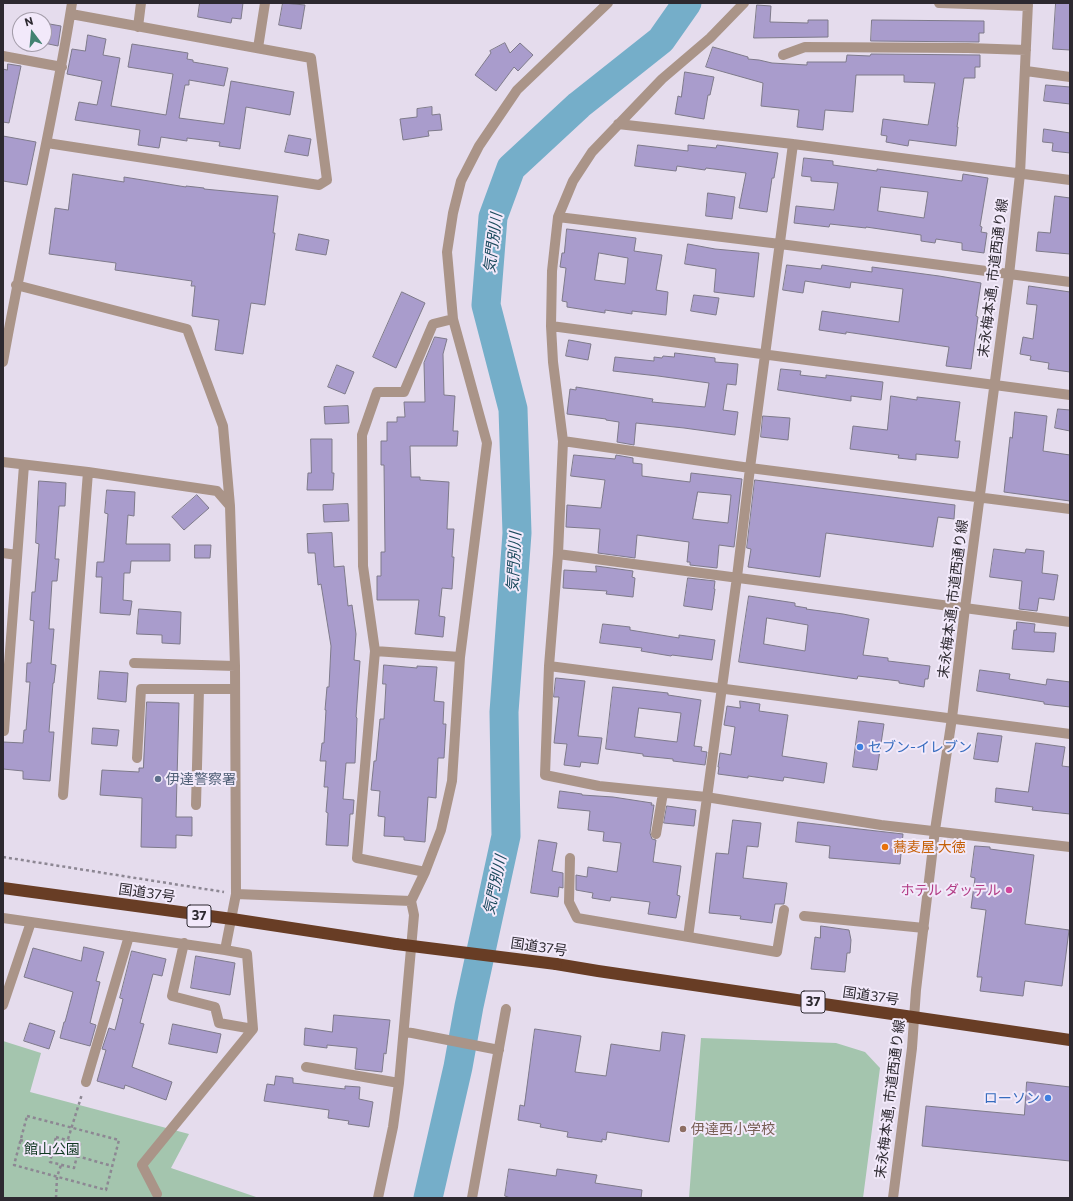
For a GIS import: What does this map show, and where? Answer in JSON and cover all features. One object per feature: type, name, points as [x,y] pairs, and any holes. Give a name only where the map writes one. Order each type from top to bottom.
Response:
[{"type":"highway","name":"国道37号","points":[[3,888],[232,919],[396,944],[556,964],[1070,1040]]},
{"type":"street","points":[[3,362],[16,286],[62,67],[72,3]]},
{"type":"street","points":[[138,26],[140,3]]},
{"type":"street","points":[[258,48],[265,3]]},
{"type":"street","points":[[378,1198],[393,1127],[408,1032],[414,915],[411,901],[425,872],[441,830],[452,781],[460,657],[487,443],[453,319],[447,252],[453,213],[461,181],[479,146],[516,90],[608,3]]},
{"type":"street","points":[[744,3],[710,38],[662,79],[618,124],[588,158],[573,181],[558,217],[552,271],[551,326],[553,362],[563,440],[558,554],[549,666],[545,775],[599,786],[706,797],[881,825],[935,830],[1070,847]]},
{"type":"street","points":[[939,3],[1028,5]]},
{"type":"street","name":"末永梅本通, 市道西通り線","points":[[892,1198],[912,1048],[914,1017],[935,830],[952,718],[1020,174],[1028,5]]},
{"type":"street","points":[[47,143],[319,185],[327,180],[311,58],[71,14]]},
{"type":"street","points":[[783,55],[805,47],[968,48],[1026,50]]},
{"type":"street","points":[[3,56],[62,67]]},
{"type":"street","points":[[1026,71],[1070,77]]},
{"type":"street","points":[[618,124],[793,144],[1070,180]]},
{"type":"street","points":[[688,937],[706,797],[738,577],[750,468],[793,144]]},
{"type":"street","points":[[558,217],[1070,282]]},
{"type":"street","points":[[16,286],[187,329],[223,426],[230,506],[235,666],[236,894],[225,950]]},
{"type":"street","points":[[425,872],[357,858],[375,651],[363,566],[362,435],[377,392],[404,392],[432,324],[453,319]]},
{"type":"street","points":[[551,326],[1070,395]]},
{"type":"street","points":[[563,440],[750,468],[1070,509]]},
{"type":"street","points":[[3,462],[88,472],[217,491],[230,506]]},
{"type":"street","points":[[4,731],[24,465]]},
{"type":"street","points":[[63,795],[88,472]]},
{"type":"street","points":[[3,553],[17,555]]},
{"type":"street","points":[[558,554],[1070,622]]},
{"type":"street","points":[[375,651],[460,657]]},
{"type":"street","points":[[134,662],[235,666]]},
{"type":"street","points":[[549,666],[1070,734]]},
{"type":"street","points":[[137,758],[141,689],[235,689]]},
{"type":"street","points":[[196,805],[199,689]]},
{"type":"street","points":[[656,834],[663,793]]},
{"type":"street","points":[[570,858],[568,902],[577,918],[777,952],[784,910]]},
{"type":"street","points":[[236,894],[411,901]]},
{"type":"street","points":[[804,916],[924,928]]},
{"type":"street","points":[[3,918],[247,954],[252,1029],[142,1165],[157,1194]]},
{"type":"street","points":[[3,1005],[31,922]]},
{"type":"street","points":[[86,1082],[129,936]]},
{"type":"street","points":[[184,944],[172,996],[215,1007],[219,1023],[252,1029]]},
{"type":"street","points":[[472,1198],[506,1008]]},
{"type":"street","points":[[408,1032],[499,1050]]},
{"type":"street","points":[[306,1067],[399,1083]]},
{"type":"path","points":[[3,857],[236,894]]},
{"type":"path","points":[[68,1139],[86,1082]]},
{"type":"path","points":[[27,1116],[72,1128],[119,1140],[106,1190],[14,1165],[27,1116]]},
{"type":"path","points":[[56,1137],[68,1139],[80,1144],[74,1168],[50,1162],[53,1149],[56,1137]]},
{"type":"path","points":[[20,1140],[53,1149]]},
{"type":"path","points":[[77,1156],[112,1166]]},
{"type":"path","points":[[56,1198],[61,1165]]},
{"type":"green space","points":[[701,1038],[836,1043],[865,1052],[880,1068],[863,1198],[689,1198]]},
{"type":"green space","name":"館山公園","points":[[3,1041],[41,1053],[30,1092],[189,1134],[171,1168],[259,1198],[3,1198]]},
{"type":"building","points":[[200,3],[243,3],[241,19],[232,18],[231,23],[198,17]]},
{"type":"building","points":[[283,3],[305,5],[301,29],[279,25]]},
{"type":"building","points":[[1056,3],[1070,3],[1070,50],[1053,49]]},
{"type":"building","points":[[757,5],[771,6],[770,22],[808,23],[808,20],[828,20],[828,37],[754,38]]},
{"type":"building","points":[[872,20],[984,21],[984,33],[979,33],[979,42],[871,41]]},
{"type":"building","points":[[52,24],[61,26],[58,46],[52,45]]},
{"type":"building","points":[[88,35],[106,39],[103,55],[120,58],[111,106],[166,115],[173,74],[128,67],[132,44],[188,53],[187,59],[193,60],[193,62],[228,68],[224,86],[189,80],[189,85],[185,85],[179,118],[224,124],[231,81],[294,92],[290,115],[246,107],[240,149],[219,146],[220,142],[187,138],[187,141],[161,137],[159,148],[138,145],[140,130],[75,120],[79,102],[97,105],[102,81],[67,74],[72,49],[85,51]]},
{"type":"building","points":[[505,43],[510,53],[520,43],[533,55],[518,71],[514,67],[496,91],[475,75],[491,53],[490,51]]},
{"type":"building","points":[[713,47],[748,57],[748,59],[772,63],[807,65],[807,62],[846,62],[847,55],[980,55],[980,67],[975,67],[975,78],[964,78],[957,127],[956,146],[909,140],[908,146],[886,142],[887,136],[881,135],[883,119],[928,125],[935,83],[904,82],[904,75],[856,75],[853,112],[825,110],[823,130],[797,127],[799,110],[761,106],[763,83],[706,67]]},
{"type":"building","points":[[8,64],[21,66],[9,123],[3,122],[3,69],[7,70]]},
{"type":"building","points":[[685,72],[714,77],[710,95],[708,95],[704,119],[675,114],[678,96],[681,97]]},
{"type":"building","points":[[1046,85],[1070,87],[1070,104],[1044,101]]},
{"type":"building","points":[[432,107],[432,115],[440,114],[442,130],[428,131],[429,136],[403,140],[400,119],[417,117],[417,109]]},
{"type":"building","points":[[1044,129],[1070,133],[1070,153],[1052,151],[1053,143],[1043,142]]},
{"type":"building","points":[[289,135],[311,139],[308,156],[285,152]]},
{"type":"building","points":[[3,136],[36,142],[27,185],[3,181]]},
{"type":"building","points":[[638,145],[688,151],[688,145],[716,148],[717,145],[778,153],[774,178],[772,178],[767,212],[739,208],[746,173],[677,166],[676,171],[635,166]]},
{"type":"building","points":[[804,158],[833,161],[833,165],[877,171],[877,169],[962,181],[963,174],[988,178],[980,226],[982,227],[981,232],[987,233],[984,253],[962,250],[962,243],[936,239],[935,243],[921,241],[921,235],[866,227],[830,224],[829,227],[794,223],[796,206],[834,210],[838,183],[811,181],[811,177],[802,176]],"holes":[[[881,187],[928,192],[924,218],[878,211]]]},
{"type":"building","points":[[73,174],[124,182],[124,177],[186,187],[278,196],[273,233],[275,233],[265,305],[251,303],[243,354],[215,350],[219,320],[192,316],[195,286],[191,286],[192,281],[115,270],[116,263],[49,254],[55,208],[68,210]]},
{"type":"building","points":[[708,193],[735,197],[732,219],[706,216]]},
{"type":"building","points":[[1055,196],[1070,198],[1070,254],[1036,251],[1038,232],[1050,233]]},
{"type":"building","points":[[567,229],[636,238],[634,251],[662,255],[656,290],[668,292],[666,315],[632,311],[632,314],[605,310],[605,313],[567,307],[567,302],[562,301],[566,268],[560,267],[562,253],[564,253]],"holes":[[[599,253],[628,258],[625,284],[595,280]]]},
{"type":"building","points":[[299,234],[329,240],[326,255],[296,250]]},
{"type":"building","points":[[688,244],[715,249],[759,253],[754,297],[714,292],[716,269],[685,264]]},
{"type":"building","points":[[787,265],[821,269],[822,265],[872,272],[872,267],[981,283],[971,369],[946,366],[949,347],[846,332],[846,334],[819,330],[822,311],[899,322],[903,289],[851,282],[850,288],[805,281],[803,293],[783,290]]},
{"type":"building","points":[[1029,286],[1070,292],[1070,372],[1048,369],[1049,363],[1030,360],[1031,356],[1020,354],[1023,337],[1033,339],[1037,305],[1027,304]]},
{"type":"building","points":[[402,292],[425,303],[396,368],[373,357]]},
{"type":"building","points":[[694,295],[719,298],[716,315],[691,311]]},
{"type":"building","points":[[435,337],[447,339],[443,354],[444,395],[455,396],[453,431],[458,431],[457,446],[410,446],[411,477],[420,477],[420,480],[449,482],[447,529],[454,529],[452,557],[454,557],[452,589],[442,588],[439,616],[445,617],[443,637],[415,634],[419,600],[377,600],[377,576],[381,576],[381,552],[385,552],[384,465],[381,465],[381,441],[387,441],[387,422],[397,422],[397,417],[405,417],[404,402],[425,402],[424,363]]},
{"type":"building","points":[[569,340],[591,344],[588,360],[566,356]]},
{"type":"building","points":[[675,353],[715,358],[715,362],[738,364],[736,385],[727,384],[723,410],[738,412],[735,435],[636,423],[634,445],[617,442],[619,422],[567,414],[570,389],[576,390],[576,387],[653,399],[652,402],[705,407],[709,383],[613,371],[615,357],[654,361],[654,357],[674,357]]},
{"type":"building","points":[[337,365],[354,372],[345,394],[328,387]]},
{"type":"building","points":[[781,369],[801,371],[800,375],[826,378],[826,375],[883,382],[881,400],[851,396],[851,401],[778,390]]},
{"type":"building","points":[[891,396],[917,400],[917,397],[960,402],[955,441],[960,441],[958,458],[916,454],[916,460],[898,458],[899,455],[850,449],[853,426],[887,430]]},
{"type":"building","points":[[348,406],[349,423],[325,424],[324,407]]},
{"type":"building","points":[[1058,409],[1070,410],[1070,431],[1055,428]]},
{"type":"building","points":[[1015,412],[1047,416],[1043,451],[1070,455],[1070,501],[1004,492],[1010,437],[1012,438]]},
{"type":"building","points":[[763,416],[790,418],[788,440],[761,437]]},
{"type":"building","points":[[311,439],[332,439],[332,473],[334,473],[333,490],[307,490],[308,473],[311,473]]},
{"type":"building","points":[[574,455],[615,459],[616,455],[633,458],[633,463],[642,464],[642,476],[690,482],[691,473],[742,479],[734,547],[719,545],[717,568],[690,565],[690,562],[687,562],[689,542],[637,535],[635,558],[598,553],[600,529],[566,527],[567,505],[601,508],[605,480],[571,476]],"holes":[[[698,492],[731,495],[728,523],[693,519]]]},
{"type":"building","points":[[755,480],[955,505],[954,519],[938,517],[933,547],[826,533],[820,577],[748,567],[751,549],[747,548]]},
{"type":"building","points":[[39,481],[66,483],[65,506],[59,506],[55,559],[59,559],[57,581],[52,581],[49,629],[54,629],[51,664],[56,665],[49,732],[54,732],[50,781],[23,779],[23,771],[3,769],[3,742],[23,743],[24,730],[26,730],[30,682],[26,682],[27,663],[31,663],[34,621],[30,620],[32,592],[35,592],[39,544],[36,543]]},
{"type":"building","points":[[107,490],[135,492],[134,516],[128,515],[126,544],[170,544],[170,561],[131,561],[130,573],[124,573],[123,600],[132,601],[130,615],[100,613],[102,577],[96,577],[97,562],[104,562],[108,514],[105,513]]},
{"type":"building","points":[[197,495],[209,508],[184,530],[172,517]]},
{"type":"building","points":[[348,504],[349,521],[324,522],[323,505]]},
{"type":"building","points":[[332,533],[334,567],[344,566],[348,606],[352,605],[356,634],[354,660],[360,661],[356,717],[355,763],[346,763],[343,799],[354,800],[353,814],[350,814],[348,846],[326,845],[328,787],[324,787],[326,761],[320,761],[322,743],[324,743],[325,710],[327,687],[329,687],[331,646],[321,584],[318,585],[315,553],[308,553],[307,534]]},
{"type":"building","points":[[195,545],[211,545],[210,558],[195,558]]},
{"type":"building","points":[[994,549],[1025,553],[1026,549],[1044,551],[1042,573],[1058,575],[1054,600],[1039,598],[1037,611],[1019,609],[1022,581],[990,577]]},
{"type":"building","points":[[596,566],[633,571],[632,577],[635,578],[633,597],[606,594],[607,591],[563,588],[564,570],[596,572]]},
{"type":"building","points":[[688,578],[715,581],[712,610],[684,606]]},
{"type":"building","points":[[749,596],[795,603],[795,606],[807,608],[806,609],[869,619],[863,655],[888,658],[888,661],[930,666],[928,679],[925,679],[924,687],[899,683],[899,681],[858,676],[857,679],[739,662]],"holes":[[[767,618],[808,625],[805,651],[764,644]]]},
{"type":"building","points":[[139,609],[181,612],[180,644],[162,643],[162,635],[137,634]]},
{"type":"building","points":[[1017,622],[1035,624],[1034,632],[1056,633],[1054,652],[1012,649],[1014,630],[1016,630]]},
{"type":"building","points":[[603,624],[630,627],[630,630],[679,638],[679,635],[715,640],[712,660],[671,656],[641,651],[642,648],[600,643]]},
{"type":"building","points":[[384,665],[417,668],[417,666],[437,667],[434,701],[444,702],[443,724],[446,724],[444,758],[438,758],[436,798],[428,797],[425,842],[404,840],[404,837],[384,836],[385,817],[378,816],[380,791],[371,790],[374,761],[376,761],[380,719],[384,719],[386,684],[383,684]]},
{"type":"building","points":[[980,670],[1010,674],[1009,679],[1046,685],[1047,679],[1070,682],[1070,707],[1044,704],[1044,702],[977,691]]},
{"type":"building","points":[[100,671],[128,673],[126,702],[98,699]]},
{"type":"building","points":[[556,678],[585,681],[578,736],[602,738],[598,764],[581,762],[580,767],[564,765],[567,744],[554,743],[559,697],[554,697]]},
{"type":"building","points":[[613,687],[668,693],[668,695],[701,700],[694,746],[702,747],[701,751],[707,752],[705,765],[606,749]],"holes":[[[639,708],[681,713],[677,742],[635,737]]]},
{"type":"building","points":[[740,701],[760,704],[759,711],[788,715],[782,756],[827,763],[824,783],[784,777],[783,781],[748,776],[748,778],[718,774],[720,753],[731,755],[735,727],[724,725],[727,706],[740,708]]},
{"type":"building","name":"伊達警察署","points":[[147,702],[179,703],[176,817],[192,817],[192,836],[176,835],[176,848],[141,847],[142,798],[100,795],[102,770],[139,772],[139,768],[143,768]]},
{"type":"building","points":[[859,721],[884,724],[877,770],[853,767]]},
{"type":"building","points":[[93,728],[119,730],[117,746],[92,744]]},
{"type":"building","points":[[978,733],[1002,736],[998,762],[974,759]]},
{"type":"building","points":[[1036,743],[1065,747],[1062,766],[1070,767],[1070,814],[1032,810],[1033,807],[995,802],[996,788],[1028,792]]},
{"type":"building","points":[[560,791],[582,795],[613,797],[652,803],[651,805],[654,805],[650,833],[652,839],[656,840],[653,862],[681,866],[677,895],[680,896],[676,918],[648,914],[650,902],[611,897],[610,901],[592,898],[593,893],[576,890],[576,875],[587,877],[588,867],[617,872],[621,843],[603,841],[604,832],[588,830],[590,811],[558,808]]},
{"type":"building","points":[[667,806],[696,810],[694,826],[664,823]]},
{"type":"building","points":[[733,820],[761,823],[758,847],[747,846],[743,878],[787,883],[784,904],[775,904],[772,923],[740,919],[741,916],[709,913],[716,853],[728,854]]},
{"type":"building","points":[[798,822],[903,834],[900,864],[829,858],[830,846],[796,842]]},
{"type":"building","points":[[539,840],[557,843],[552,871],[563,873],[563,888],[559,887],[558,897],[531,893]]},
{"type":"building","name":"ホテル ダッテル","points":[[975,846],[990,847],[990,849],[1034,855],[1025,924],[1069,930],[1062,986],[1025,981],[1023,996],[980,991],[982,977],[977,977],[986,910],[971,908],[975,878],[971,877]]},
{"type":"building","points":[[821,926],[849,930],[851,940],[850,953],[847,953],[845,972],[811,969],[815,937],[820,938]]},
{"type":"building","points":[[84,947],[104,952],[96,981],[100,982],[90,1023],[96,1025],[90,1046],[60,1038],[73,992],[24,977],[33,948],[81,961]]},
{"type":"building","points":[[132,951],[166,959],[162,976],[153,974],[140,1023],[144,1024],[132,1067],[172,1082],[166,1100],[125,1085],[124,1089],[97,1081],[106,1050],[102,1049],[109,1028],[115,1030],[123,999],[120,998]]},
{"type":"building","points":[[196,956],[235,963],[230,995],[191,988]]},
{"type":"building","points":[[334,1015],[390,1020],[386,1054],[384,1053],[382,1072],[355,1069],[357,1048],[327,1045],[327,1048],[304,1045],[305,1028],[332,1032]]},
{"type":"building","points":[[30,1023],[55,1031],[49,1049],[24,1041]]},
{"type":"building","points":[[173,1024],[221,1034],[217,1053],[169,1044]]},
{"type":"building","points":[[535,1029],[581,1036],[575,1072],[606,1076],[611,1044],[660,1051],[662,1032],[685,1035],[669,1142],[607,1132],[606,1140],[602,1139],[602,1142],[567,1137],[568,1132],[540,1127],[541,1124],[518,1120],[520,1105],[524,1106]]},
{"type":"building","points":[[276,1076],[293,1078],[293,1083],[345,1089],[345,1086],[360,1087],[359,1099],[373,1102],[369,1127],[348,1124],[349,1121],[328,1118],[329,1110],[264,1101],[267,1084],[274,1085]]},
{"type":"building","points":[[1027,1082],[1070,1087],[1070,1161],[922,1146],[926,1106],[1024,1115]]},
{"type":"building","points":[[509,1169],[556,1176],[557,1169],[597,1175],[595,1183],[642,1190],[641,1198],[510,1198],[505,1196]]},
{"type":"waterway","name":"気門別川","points":[[428,1198],[458,1067],[469,1006],[506,836],[504,712],[517,533],[513,409],[486,305],[493,217],[511,168],[579,105],[661,40],[687,3]]},
{"type":"place","name":"セブン-イレブン","points":[[860,747]]},
{"type":"place","name":"伊達警察署","points":[[158,779]]},
{"type":"place","name":"蕎麦屋 大徳","points":[[885,847]]},
{"type":"place","name":"ホテル ダッテル","points":[[1009,890]]},
{"type":"place","name":"ローソン","points":[[1048,1098]]},
{"type":"place","name":"伊達西小学校","points":[[683,1129]]}]
